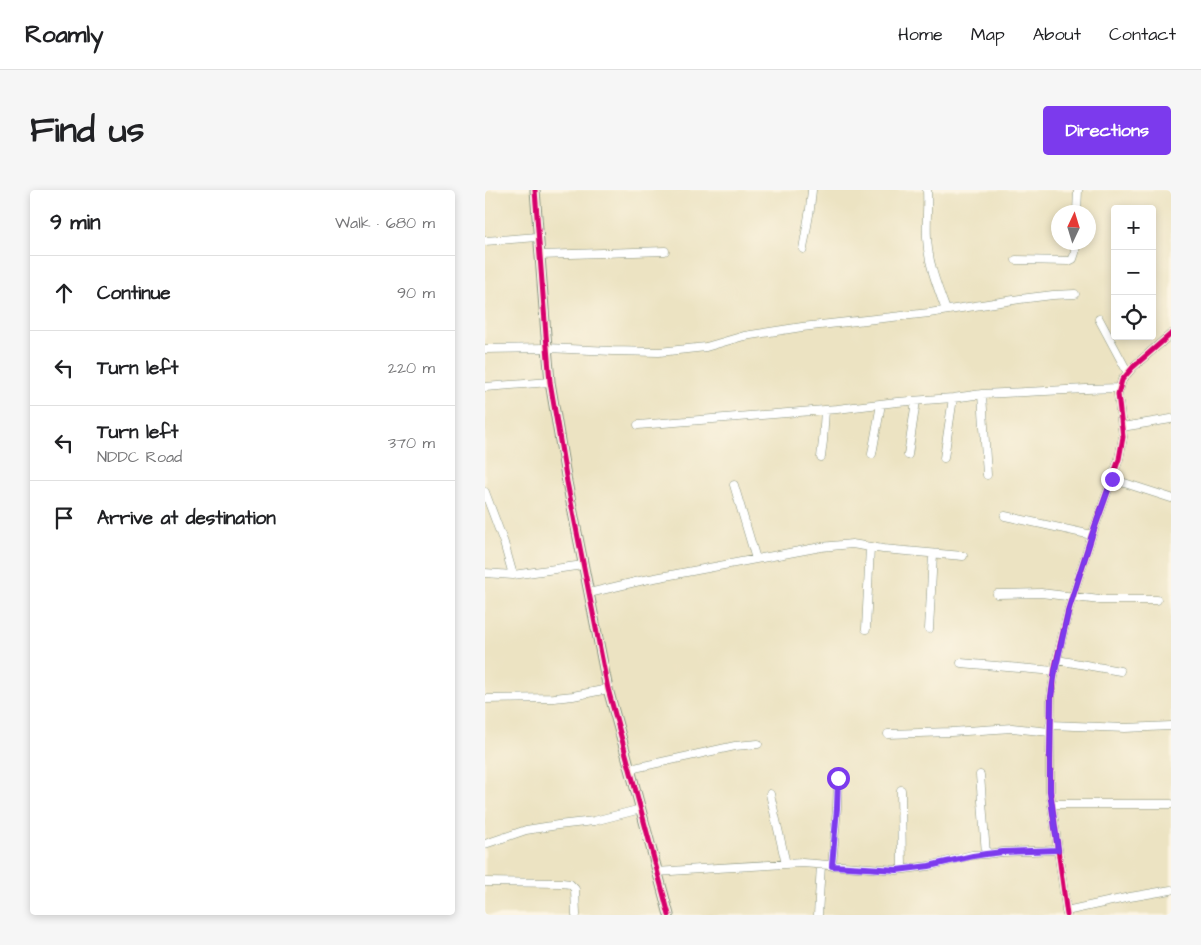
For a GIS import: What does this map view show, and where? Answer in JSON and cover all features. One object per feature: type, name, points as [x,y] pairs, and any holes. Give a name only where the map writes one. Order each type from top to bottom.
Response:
[{"type":"street","points":[[535,190],[547,348],[567,482],[608,689],[669,915]]},
{"type":"street","points":[[803,250],[813,190]]},
{"type":"street","points":[[927,190],[928,254],[934,280],[946,310]]},
{"type":"street","points":[[1077,205],[1078,190]]},
{"type":"street","points":[[485,240],[538,237]]},
{"type":"street","points":[[1016,260],[1069,261],[1073,259],[1075,250]]},
{"type":"street","points":[[540,254],[665,251]]},
{"type":"street","points":[[485,349],[547,348],[612,352],[659,352],[706,347],[744,336],[802,327],[929,313],[1019,299],[1075,294]]},
{"type":"street","points":[[1099,319],[1128,373]]},
{"type":"street","points":[[1171,334],[1133,367],[1122,380],[1118,394],[1123,437],[1119,459],[1072,597],[1055,671],[1051,697],[1050,728],[1050,791],[1067,913],[1171,890]]},
{"type":"street","points":[[485,386],[551,382]]},
{"type":"street","points":[[638,425],[825,410],[982,394],[1120,388]]},
{"type":"street","points":[[982,394],[987,475]]},
{"type":"street","points":[[944,458],[953,398]]},
{"type":"street","points":[[908,455],[916,401]]},
{"type":"street","points":[[871,454],[881,404]]},
{"type":"street","points":[[821,457],[825,410]]},
{"type":"street","points":[[1122,427],[1171,419]]},
{"type":"street","points":[[1112,479],[1171,498]]},
{"type":"street","points":[[735,485],[756,559]]},
{"type":"street","points":[[485,492],[504,543],[513,575]]},
{"type":"street","points":[[1005,516],[1092,535]]},
{"type":"street","points":[[589,593],[821,546],[852,544],[963,556]]},
{"type":"street","points":[[866,629],[870,547]]},
{"type":"street","points":[[929,629],[933,554]]},
{"type":"street","points":[[485,573],[513,575],[583,565]]},
{"type":"street","points":[[997,594],[1041,594],[1100,600],[1157,600]]},
{"type":"street","points":[[1057,660],[1120,672]]},
{"type":"street","points":[[961,663],[1055,671]]},
{"type":"street","points":[[485,699],[554,698],[608,689]]},
{"type":"street","points":[[888,734],[1012,728],[1171,726]]},
{"type":"street","points":[[630,769],[735,746],[758,744]]},
{"type":"street","points":[[981,775],[986,854]]},
{"type":"street","points":[[832,866],[838,778]]},
{"type":"street","points":[[901,790],[902,869]]},
{"type":"street","points":[[770,794],[786,864]]},
{"type":"street","points":[[1052,804],[1171,804]]},
{"type":"street","points":[[485,844],[526,830],[594,821],[641,809]]},
{"type":"street","points":[[657,872],[802,863],[897,870],[929,866],[986,854],[1058,850]]},
{"type":"street","points":[[818,915],[821,865]]},
{"type":"street","points":[[485,882],[570,884],[575,889],[576,915]]},
{"type":"cycle path","points":[[535,190],[550,382],[567,482],[608,689],[669,915]]},
{"type":"cycle path","points":[[1067,915],[1050,791],[1051,697],[1056,663],[1069,608],[1119,459],[1123,437],[1118,394],[1122,380],[1133,367],[1171,334]]},
{"type":"route","points":[[838,778],[832,866],[897,870],[929,866],[986,854],[1058,850],[1050,791],[1051,697],[1069,608],[1112,479]]}]
